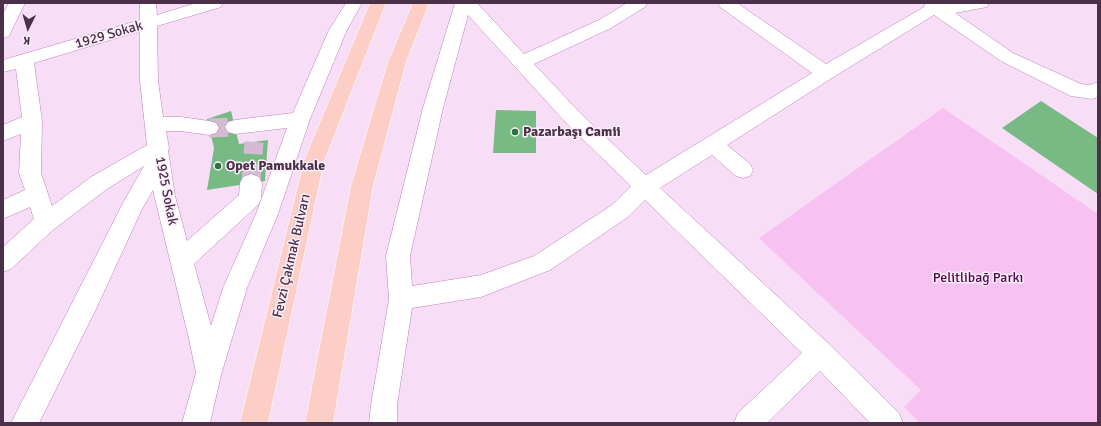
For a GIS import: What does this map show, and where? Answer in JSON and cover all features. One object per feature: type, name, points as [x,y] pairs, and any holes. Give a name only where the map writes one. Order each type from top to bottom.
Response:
[{"type":"main road","name":"Fevzi Çakmak Bulvarı","points":[[254,423],[314,161],[378,3]]},
{"type":"main road","points":[[319,423],[362,186],[398,62],[421,3]]},
{"type":"street","points":[[3,32],[17,3]]},
{"type":"street","name":"1929 Sokak","points":[[3,66],[24,60],[148,13],[215,3]]},
{"type":"street","points":[[196,423],[208,376],[235,288],[257,196],[300,119],[337,32],[354,3]]},
{"type":"street","points":[[522,62],[605,24],[639,3]]},
{"type":"street","points":[[401,299],[481,286],[542,263],[620,211],[644,187],[931,6],[960,8],[981,3]]},
{"type":"street","points":[[384,423],[384,405],[401,299],[398,256],[432,108],[470,4],[575,120],[820,353],[888,423]]},
{"type":"street","points":[[740,6],[825,73]]},
{"type":"street","points":[[931,6],[1007,57],[1078,90],[1092,92],[1098,89]]},
{"type":"street","name":"1925 Sokak","points":[[148,13],[149,81],[164,196],[202,339],[208,376]]},
{"type":"street","points":[[24,60],[32,121],[30,173],[46,222]]},
{"type":"street","points":[[235,127],[255,133],[300,119]]},
{"type":"street","points":[[3,133],[32,121]]},
{"type":"street","points":[[155,124],[181,124],[209,128]]},
{"type":"street","points":[[713,144],[743,170]]},
{"type":"street","points":[[3,262],[46,222],[99,183],[159,154]]},
{"type":"street","points":[[25,423],[159,154]]},
{"type":"street","points":[[3,210],[37,194]]},
{"type":"street","points":[[182,260],[257,196]]},
{"type":"street","points":[[748,423],[820,353]]},
{"type":"green space","name":"Pelitlibağ Parkı","points":[[943,108],[1098,214],[1098,423],[920,423],[904,407],[921,390],[759,238]]},
{"type":"building","points":[[1041,101],[1098,138],[1098,194],[1002,128]]},
{"type":"building","name":"Pazarbaşı Camii","points":[[496,110],[536,111],[536,153],[493,153]]},
{"type":"building","points":[[231,111],[239,144],[268,140],[265,181],[207,190],[214,148],[207,119]]},
{"type":"tunnel","points":[[209,128],[235,127]]},
{"type":"tunnel","points":[[251,183],[254,142]]},
{"type":"place","name":"Pazarbaşı Camii","points":[[515,132]]},
{"type":"place","name":"Opet Pamukkale","points":[[218,166]]}]
